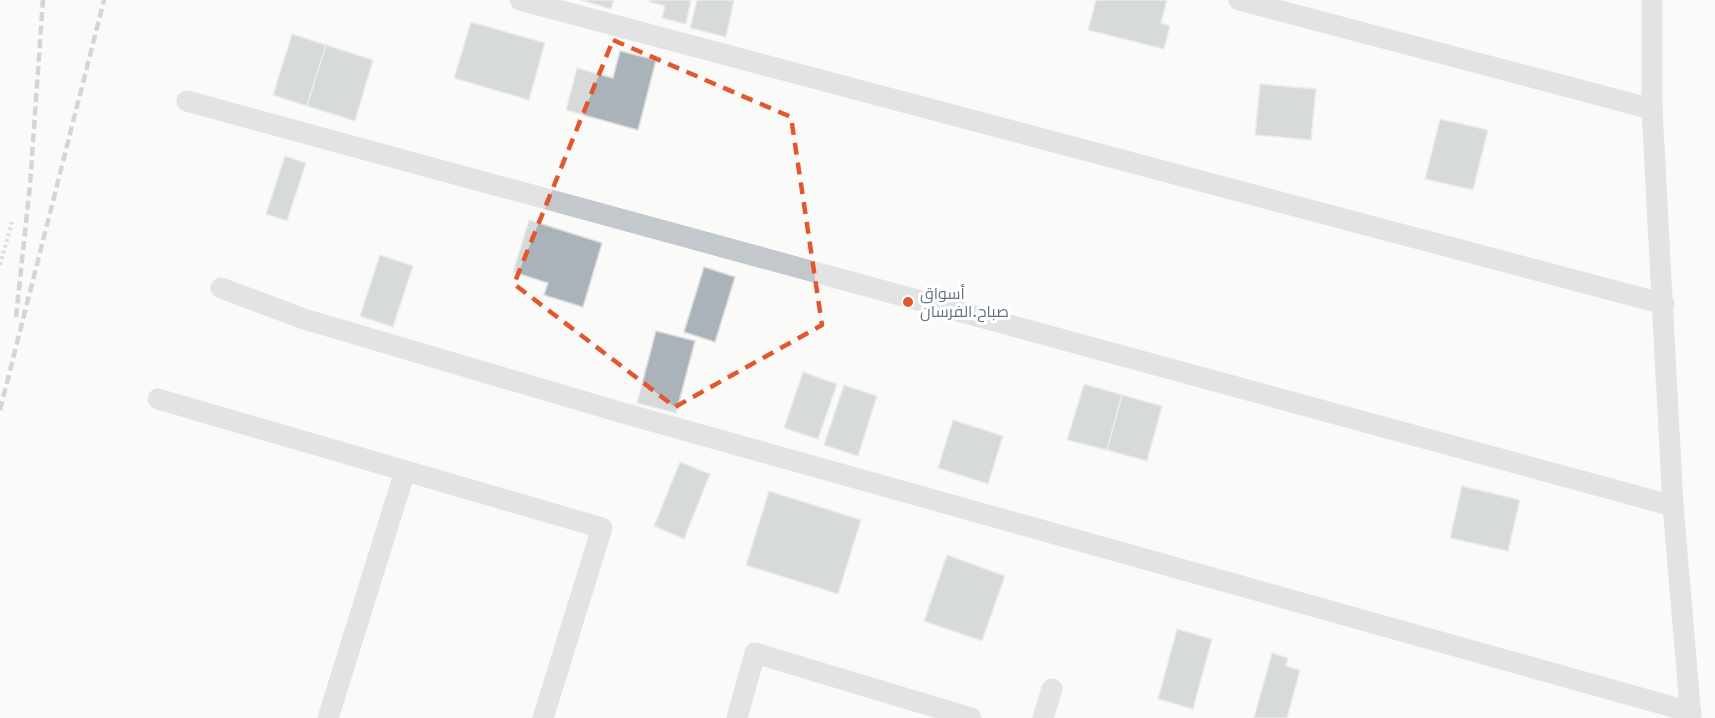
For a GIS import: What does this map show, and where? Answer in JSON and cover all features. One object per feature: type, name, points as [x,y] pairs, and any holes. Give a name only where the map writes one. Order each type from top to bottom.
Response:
[{"type":"street","points":[[519,0],[1664,304]]},
{"type":"street","points":[[1239,0],[1652,109]]},
{"type":"street","points":[[221,288],[304,319],[623,413],[1691,715],[1673,506],[1652,109],[1652,0]]},
{"type":"street","points":[[187,101],[1673,506]]},
{"type":"street","points":[[158,399],[602,528],[543,718]]},
{"type":"street","points":[[328,718],[405,471]]},
{"type":"street","points":[[737,718],[755,653],[971,718]]},
{"type":"street","points":[[1042,718],[1052,689]]},
{"type":"path","points":[[0,265],[12,222]]},
{"type":"highlighted area","points":[[613,40],[791,117],[822,325],[675,407],[514,284]]},
{"type":"building","points":[[580,0],[614,0],[611,9]]},
{"type":"building","points":[[650,0],[691,0],[686,24],[662,18],[665,6],[649,2]]},
{"type":"building","points":[[697,0],[734,0],[726,37],[690,28]]},
{"type":"building","points":[[1096,0],[1167,0],[1161,23],[1170,26],[1164,49],[1088,30]]},
{"type":"building","points":[[471,22],[545,43],[529,100],[454,78]]},
{"type":"building","points":[[292,34],[326,45],[307,106],[273,95]]},
{"type":"building","points":[[326,45],[373,60],[355,121],[307,106]]},
{"type":"building","points":[[620,51],[656,60],[638,130],[566,110],[577,68],[613,78]]},
{"type":"building","points":[[1260,84],[1316,89],[1311,140],[1255,135]]},
{"type":"building","points":[[1440,119],[1488,130],[1473,190],[1425,179]]},
{"type":"building","points":[[285,156],[306,163],[287,221],[266,214]]},
{"type":"building","points":[[529,220],[602,243],[583,307],[544,295],[548,283],[513,272]]},
{"type":"building","points":[[380,255],[413,266],[393,327],[360,316]]},
{"type":"building","points":[[704,267],[735,277],[715,342],[684,332]]},
{"type":"building","points":[[656,331],[695,341],[676,413],[637,403]]},
{"type":"building","points":[[803,372],[837,384],[818,439],[784,428]]},
{"type":"building","points":[[1084,384],[1122,395],[1107,450],[1067,440]]},
{"type":"building","points":[[844,385],[877,396],[858,456],[824,445]]},
{"type":"building","points":[[1122,395],[1162,406],[1147,461],[1107,450]]},
{"type":"building","points":[[953,420],[1003,436],[988,484],[938,468]]},
{"type":"building","points":[[680,462],[710,474],[684,539],[654,526]]},
{"type":"building","points":[[1462,486],[1520,500],[1508,551],[1450,538]]},
{"type":"building","points":[[769,491],[861,520],[838,594],[746,565]]},
{"type":"building","points":[[947,555],[1005,576],[982,641],[924,621]]},
{"type":"building","points":[[1177,629],[1212,639],[1193,709],[1158,699]]},
{"type":"building","points":[[1272,653],[1288,658],[1286,666],[1300,670],[1287,718],[1254,718]]},
{"type":"railway","points":[[16,317],[30,185],[43,0]]},
{"type":"railway","points":[[0,410],[104,0]]},
{"type":"place","name":"أسواق صباح.الفرسان","points":[[908,302]]}]
